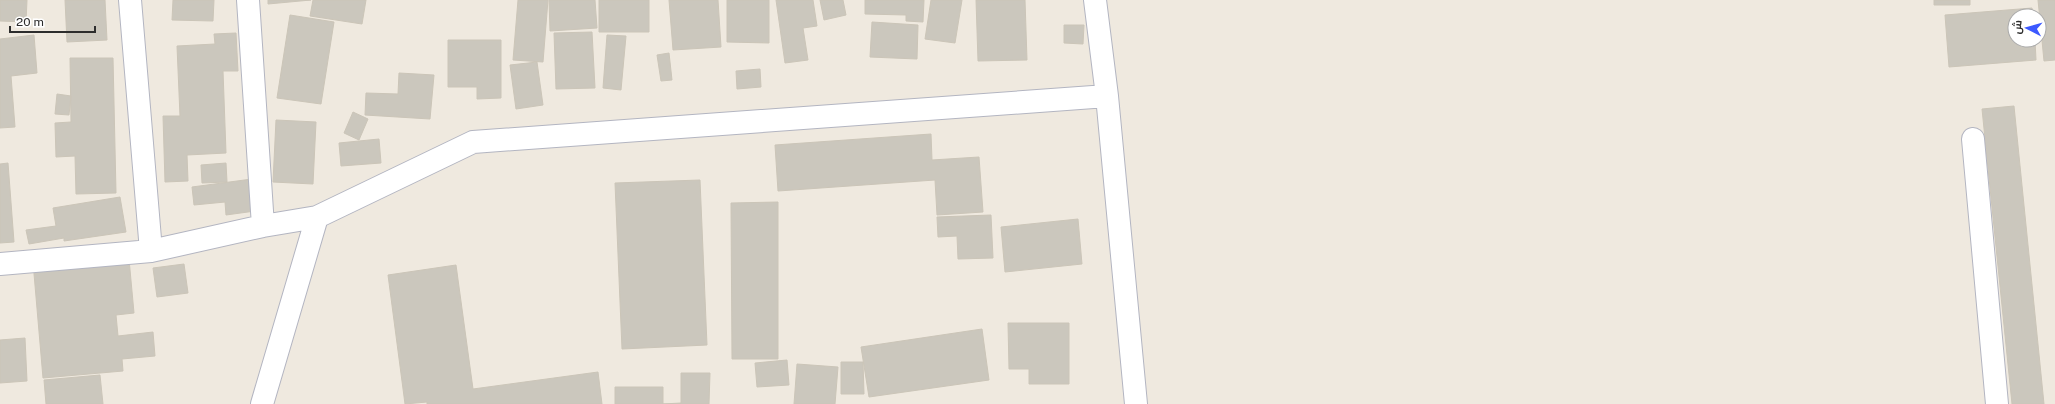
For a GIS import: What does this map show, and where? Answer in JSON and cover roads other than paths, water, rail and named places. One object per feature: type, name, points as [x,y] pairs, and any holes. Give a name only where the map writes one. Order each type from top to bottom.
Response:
[{"type":"street","points":[[130,0],[152,251]]},
{"type":"street","points":[[248,0],[263,226]]},
{"type":"street","points":[[1095,0],[1107,96],[1136,404]]},
{"type":"street","points":[[0,264],[152,251],[263,226],[317,217],[473,142],[1107,96]]},
{"type":"street","points":[[1973,139],[1997,404]]},
{"type":"street","points":[[262,404],[317,217]]}]
